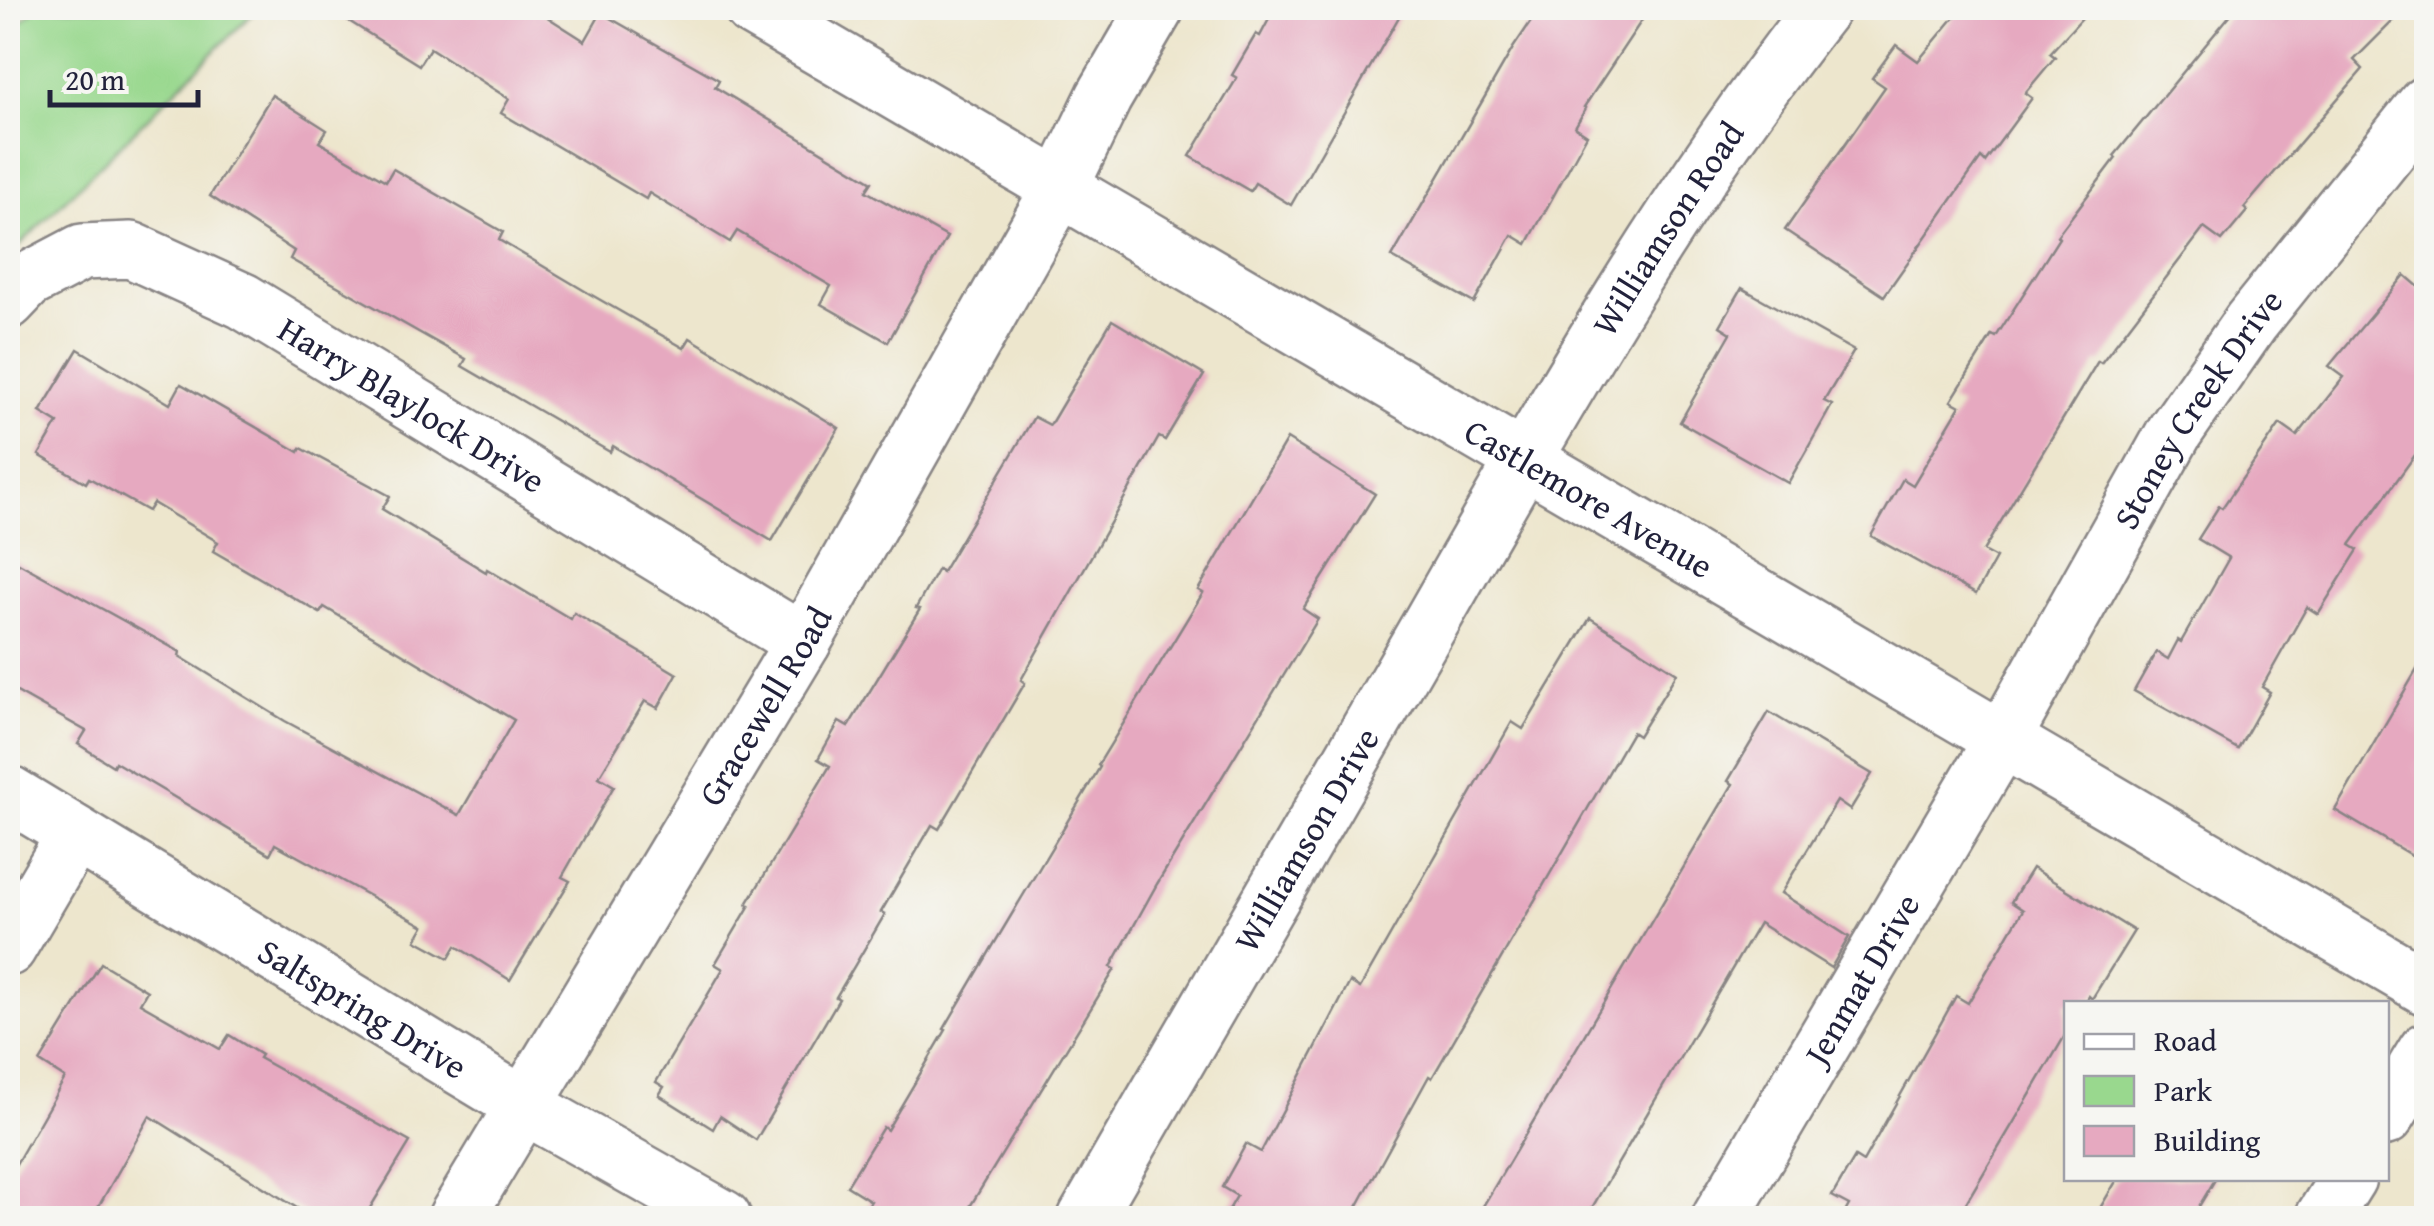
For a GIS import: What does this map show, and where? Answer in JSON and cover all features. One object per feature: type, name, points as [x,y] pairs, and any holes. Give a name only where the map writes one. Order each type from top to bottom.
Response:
[{"type":"street","name":"Castlemore Avenue","points":[[752,8],[2426,988]]},
{"type":"street","name":"Gracewell Road","points":[[456,1218],[803,642],[1060,188],[1104,97],[1156,8]]},
{"type":"street","name":"Williamson Road","points":[[1524,459],[1680,208],[1782,58],[1822,8]]},
{"type":"street","name":"Stoney Creek Drive","points":[[2002,740],[2175,431],[2251,322],[2426,104]]},
{"type":"street","name":"Harry Blaylock Drive","points":[[8,300],[27,281],[82,252],[131,250],[243,301],[803,642]]},
{"type":"street","name":"Williamson Drive","points":[[1086,1218],[1524,459]]},
{"type":"street","name":"Jenmat Drive","points":[[1720,1218],[2002,740]]},
{"type":"street","name":"Saltspring Drive","points":[[8,793],[523,1105],[723,1218]]},
{"type":"street","points":[[8,948],[74,836]]},
{"type":"street","points":[[2389,1112],[2426,1051]]},
{"type":"street","points":[[2323,1218],[2346,1181]]},
{"type":"green space","points":[[35,8],[258,8],[8,257],[8,35]]},
{"type":"building","points":[[328,8],[533,8],[585,41],[601,13],[719,80],[715,87],[872,182],[866,191],[947,237],[888,342],[821,304],[831,286],[737,231],[730,242],[649,193],[646,199],[501,113],[509,99],[430,48],[419,65]]},
{"type":"building","points":[[1275,8],[1404,8],[1291,205],[1255,183],[1250,191],[1190,156],[1237,78],[1232,75]]},
{"type":"building","points":[[1540,8],[1650,8],[1584,107],[1575,127],[1587,135],[1527,244],[1512,235],[1474,303],[1392,257]]},
{"type":"building","points":[[1962,8],[2091,8],[2050,53],[2055,57],[2025,93],[2032,98],[1985,162],[1981,158],[1884,296],[1785,230],[1885,87],[1872,78],[1896,45],[1918,61]]},
{"type":"building","points":[[2236,8],[2406,8],[2354,60],[2363,69],[2244,208],[2247,211],[2222,241],[2204,228],[2101,363],[2098,361],[1983,551],[1996,558],[1976,594],[1871,536],[1903,479],[1913,485],[1960,406],[1951,401],[1992,335],[1996,337],[2057,236],[2114,156]]},
{"type":"building","points":[[272,95],[327,130],[319,142],[386,181],[393,169],[503,232],[499,240],[590,294],[684,348],[690,338],[839,428],[772,541],[613,446],[610,452],[462,366],[466,359],[290,259],[294,251],[210,196]]},
{"type":"building","points":[[2405,275],[2426,293],[2426,440],[2350,545],[2358,550],[2318,614],[2307,607],[2262,687],[2270,692],[2238,749],[2134,691],[2156,652],[2168,659],[2178,640],[2181,642],[2229,558],[2198,539],[2219,506],[2222,508],[2280,424],[2297,436],[2344,377],[2329,366]]},
{"type":"building","points":[[1742,288],[1854,351],[1824,401],[1832,405],[1788,483],[1680,422],[1731,333],[1720,326]]},
{"type":"building","points":[[1112,320],[1204,375],[1165,440],[1159,437],[1021,680],[1025,683],[939,829],[932,825],[881,912],[885,914],[836,997],[839,999],[756,1140],[720,1116],[713,1129],[659,1095],[664,1087],[656,1082],[723,969],[715,964],[750,905],[747,904],[830,766],[818,759],[839,722],[848,727],[920,609],[916,608],[938,569],[942,572],[1034,417],[1050,425]]},
{"type":"building","points":[[78,349],[170,404],[181,384],[299,452],[301,448],[390,496],[382,509],[486,572],[487,569],[571,619],[574,613],[677,674],[658,708],[645,701],[599,777],[614,786],[562,877],[570,881],[510,980],[456,946],[449,958],[416,940],[424,926],[275,844],[270,854],[115,762],[113,766],[78,744],[86,731],[8,687],[8,557],[180,652],[179,656],[285,721],[459,815],[514,720],[324,607],[320,613],[213,551],[218,542],[153,503],[148,511],[89,478],[86,483],[39,455],[58,423],[40,412]]},
{"type":"building","points":[[1287,439],[1375,494],[1303,609],[1318,619],[1157,884],[1111,967],[1115,969],[963,1218],[860,1218],[871,1201],[847,1186],[883,1127],[887,1130],[946,1030],[1098,765],[1203,593],[1198,590]]},
{"type":"building","points":[[1590,618],[1677,673],[1638,736],[1632,732],[1432,1078],[1429,1076],[1351,1218],[1224,1218],[1237,1196],[1222,1187],[1246,1144],[1261,1152],[1350,982],[1360,988],[1512,722],[1523,729]]},
{"type":"building","points":[[2426,654],[2426,864],[2335,810]]},
{"type":"building","points":[[1769,712],[1872,774],[1850,810],[1837,801],[1781,893],[1849,937],[1831,968],[1759,923],[1586,1218],[1476,1218],[1733,784],[1728,781]]},
{"type":"building","points":[[2032,868],[2134,931],[2092,999],[2089,996],[2086,1001],[2064,1001],[2064,1037],[1957,1218],[1842,1218],[1849,1205],[1832,1196],[1855,1157],[1863,1162],[1956,996],[1968,1003],[2023,910],[2011,902]]},
{"type":"building","points":[[101,963],[147,991],[140,1003],[220,1049],[229,1035],[261,1055],[259,1058],[410,1142],[364,1218],[313,1218],[150,1116],[92,1218],[8,1218],[8,1178],[65,1078],[40,1062]]},
{"type":"building","points":[[2116,1181],[2214,1181],[2192,1218],[2094,1218]]}]
